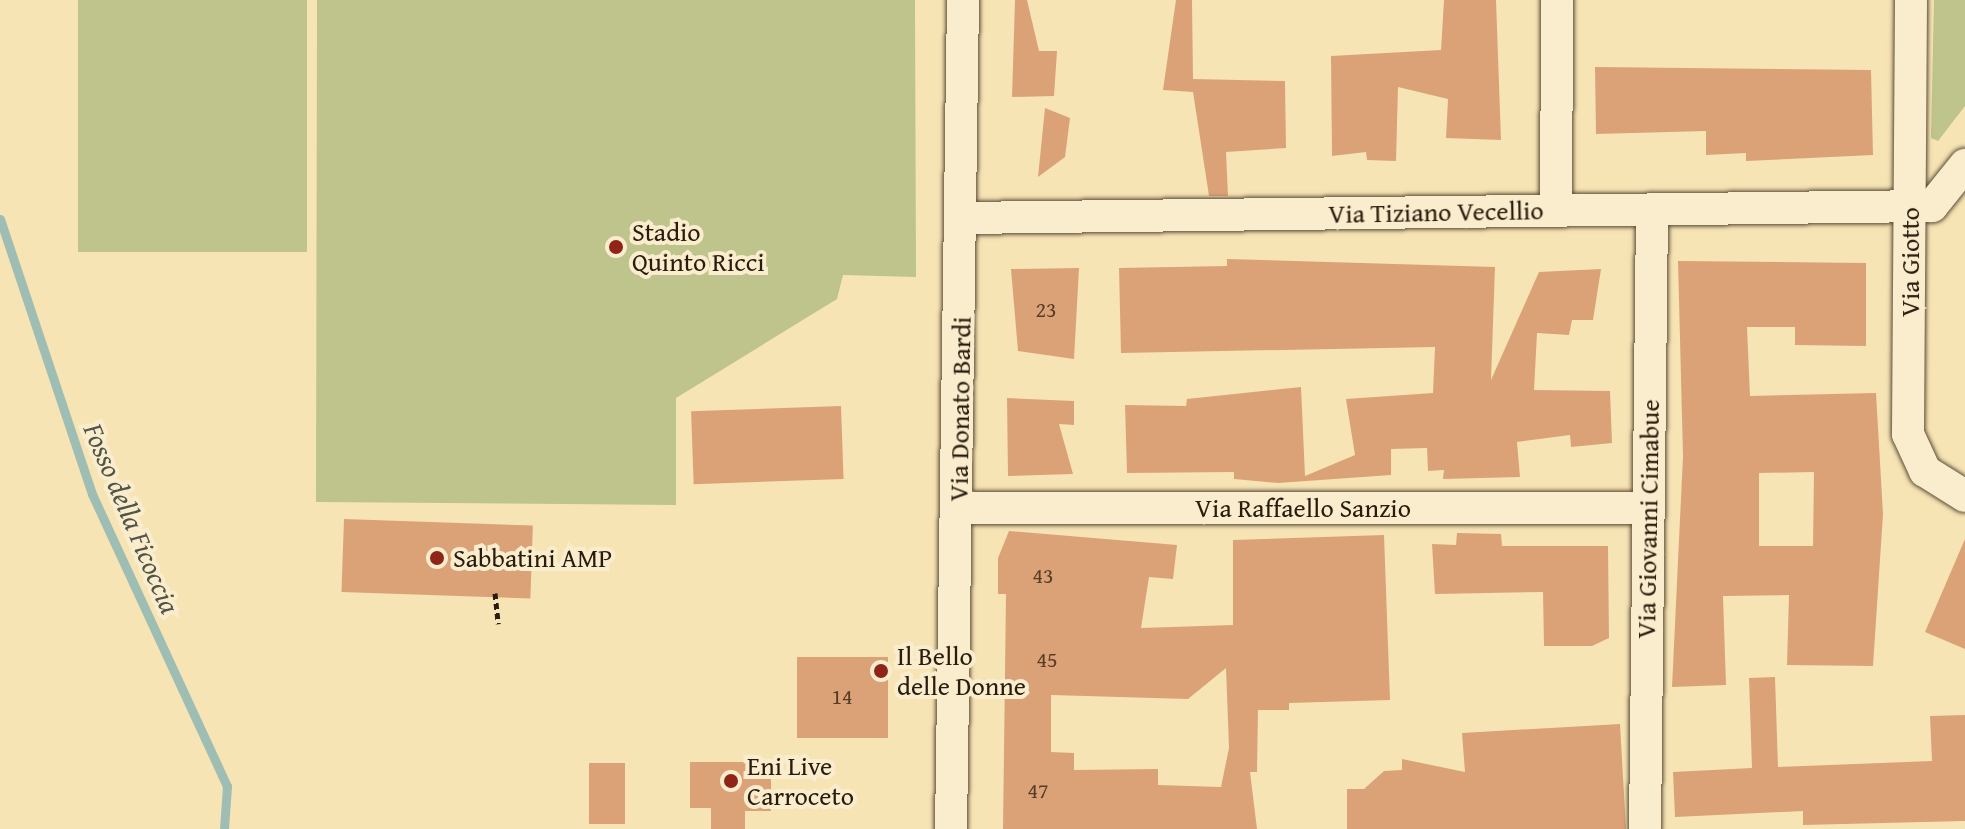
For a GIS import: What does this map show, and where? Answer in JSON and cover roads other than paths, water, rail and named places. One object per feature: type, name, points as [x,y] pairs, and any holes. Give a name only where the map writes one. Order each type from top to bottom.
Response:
[{"type":"street","name":"Via Donato Bardi","points":[[954,825],[963,0]]},
{"type":"street","points":[[1556,211],[1557,0]]},
{"type":"street","name":"Via Giotto","points":[[1911,0],[1908,434],[1925,471],[1965,496]]},
{"type":"street","points":[[1910,207],[1932,206],[1965,165]]},
{"type":"street","name":"Via Tiziano Vecellio","points":[[962,218],[1910,207]]},
{"type":"street","name":"Via Giovanni Cimabue","points":[[1645,829],[1652,210]]},
{"type":"street","name":"Via Raffaello Sanzio","points":[[959,508],[1647,508]]},
{"type":"waterway","name":"Fosso della Ficoccia","points":[[0,219],[92,494],[227,786],[224,829]]},
{"type":"place","name":"Stadio Quinto Ricci","points":[[616,247]]},
{"type":"place","name":"Sabbatini AMP","points":[[437,558]]},
{"type":"place","name":"Il Bello delle Donne","points":[[881,671]]},
{"type":"place","name":"Eni Live Carroceto","points":[[731,781]]}]
